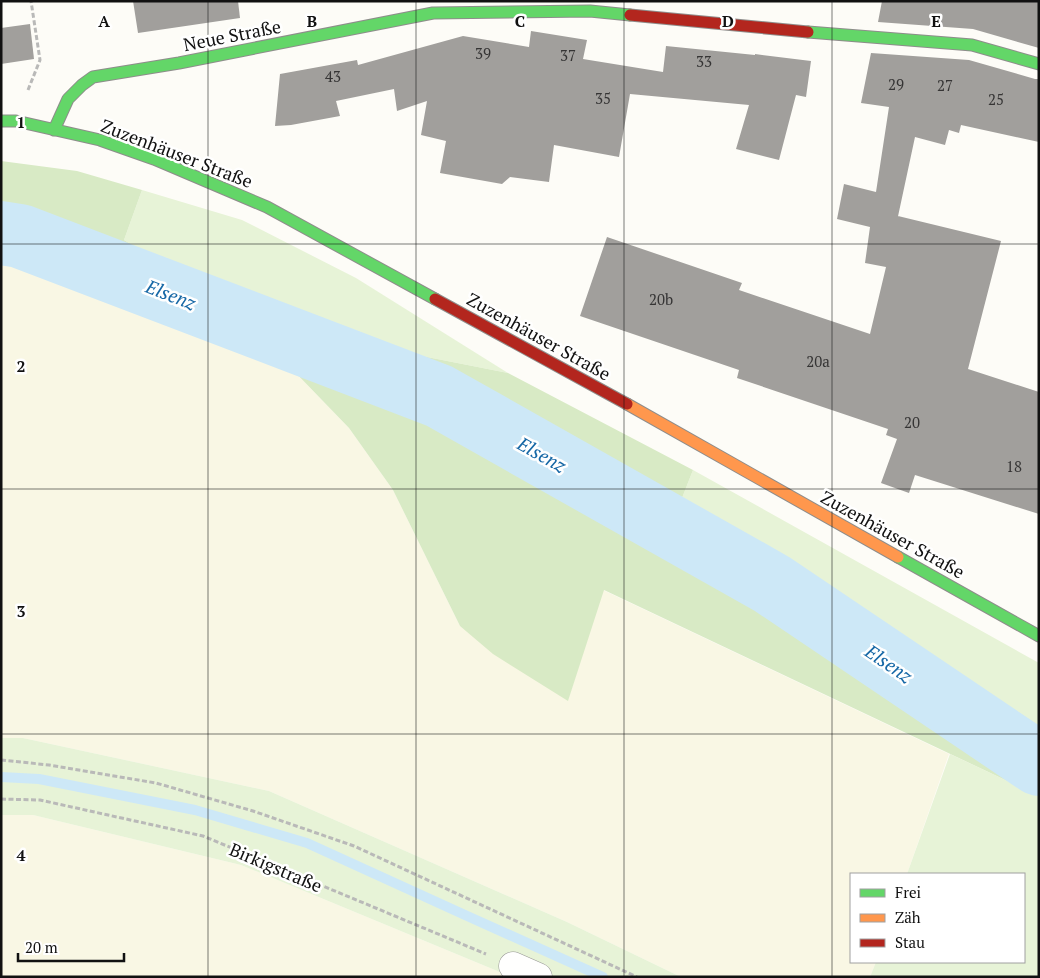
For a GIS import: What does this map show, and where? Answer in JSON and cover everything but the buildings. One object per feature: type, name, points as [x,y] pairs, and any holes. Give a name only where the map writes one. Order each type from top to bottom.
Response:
[{"type":"main road","name":"Neue Straße","points":[[54,130],[68,99],[93,77],[179,63],[433,13],[590,11],[972,45],[1039,64]]},
{"type":"main road","name":"Zuzenhäuser Straße","points":[[1,121],[16,121],[100,140],[154,159],[267,207],[612,396],[1039,636]]},
{"type":"street","points":[[513,966],[538,977]]},
{"type":"path","points":[[16,121],[40,60],[31,1]]},
{"type":"path","points":[[1,760],[49,764],[156,783],[253,811],[354,846],[637,977]]},
{"type":"path","name":"Birkigstraße","points":[[1,798],[40,800],[203,836],[513,966]]},
{"type":"shaded area","points":[[1,244],[11,246],[263,339],[349,428],[393,490],[460,626],[568,700],[603,590],[949,754],[907,873],[850,873],[850,963],[876,963],[870,977],[681,977],[567,922],[269,791],[23,738],[1,738]]},
{"type":"shaded area","points":[[1,815],[33,815],[241,865],[512,977],[1,977]]},
{"type":"green space","points":[[1,161],[77,171],[142,190],[124,240],[155,259],[341,340],[508,373],[693,470],[673,521],[1039,754],[1039,796],[604,590],[568,701],[493,654],[460,626],[393,490],[349,428],[263,339],[11,246],[1,244]]},
{"type":"green space","points":[[142,190],[242,220],[356,278],[508,373],[341,340],[155,259],[124,240]]},
{"type":"green space","points":[[693,470],[1039,663],[1039,754],[673,521]]},
{"type":"green space","points":[[1,738],[23,738],[269,791],[567,922],[681,977],[512,977],[241,865],[33,815],[1,815]]},
{"type":"green space","points":[[950,754],[1039,796],[1039,977],[870,977],[876,963],[1025,963],[1025,873],[907,873]]},
{"type":"waterway","name":"Elsenz","points":[[1,233],[20,236],[439,396],[772,584],[1039,764]]},
{"type":"waterway","points":[[1,777],[39,779],[195,810],[307,843],[603,977]]},
{"type":"traffic: fast","points":[[54,130],[68,99],[93,77],[179,63],[433,13],[590,11],[630,15]]},
{"type":"traffic: fast","points":[[808,32],[972,45],[1039,64]]},
{"type":"traffic: fast","points":[[1,121],[16,121],[100,140],[154,159],[267,207],[435,299]]},
{"type":"traffic: fast","points":[[898,557],[1039,636]]},
{"type":"traffic: slow","points":[[627,404],[898,557]]},
{"type":"traffic: jam","points":[[630,15],[808,32]]},
{"type":"traffic: jam","points":[[435,299],[627,404]]}]
